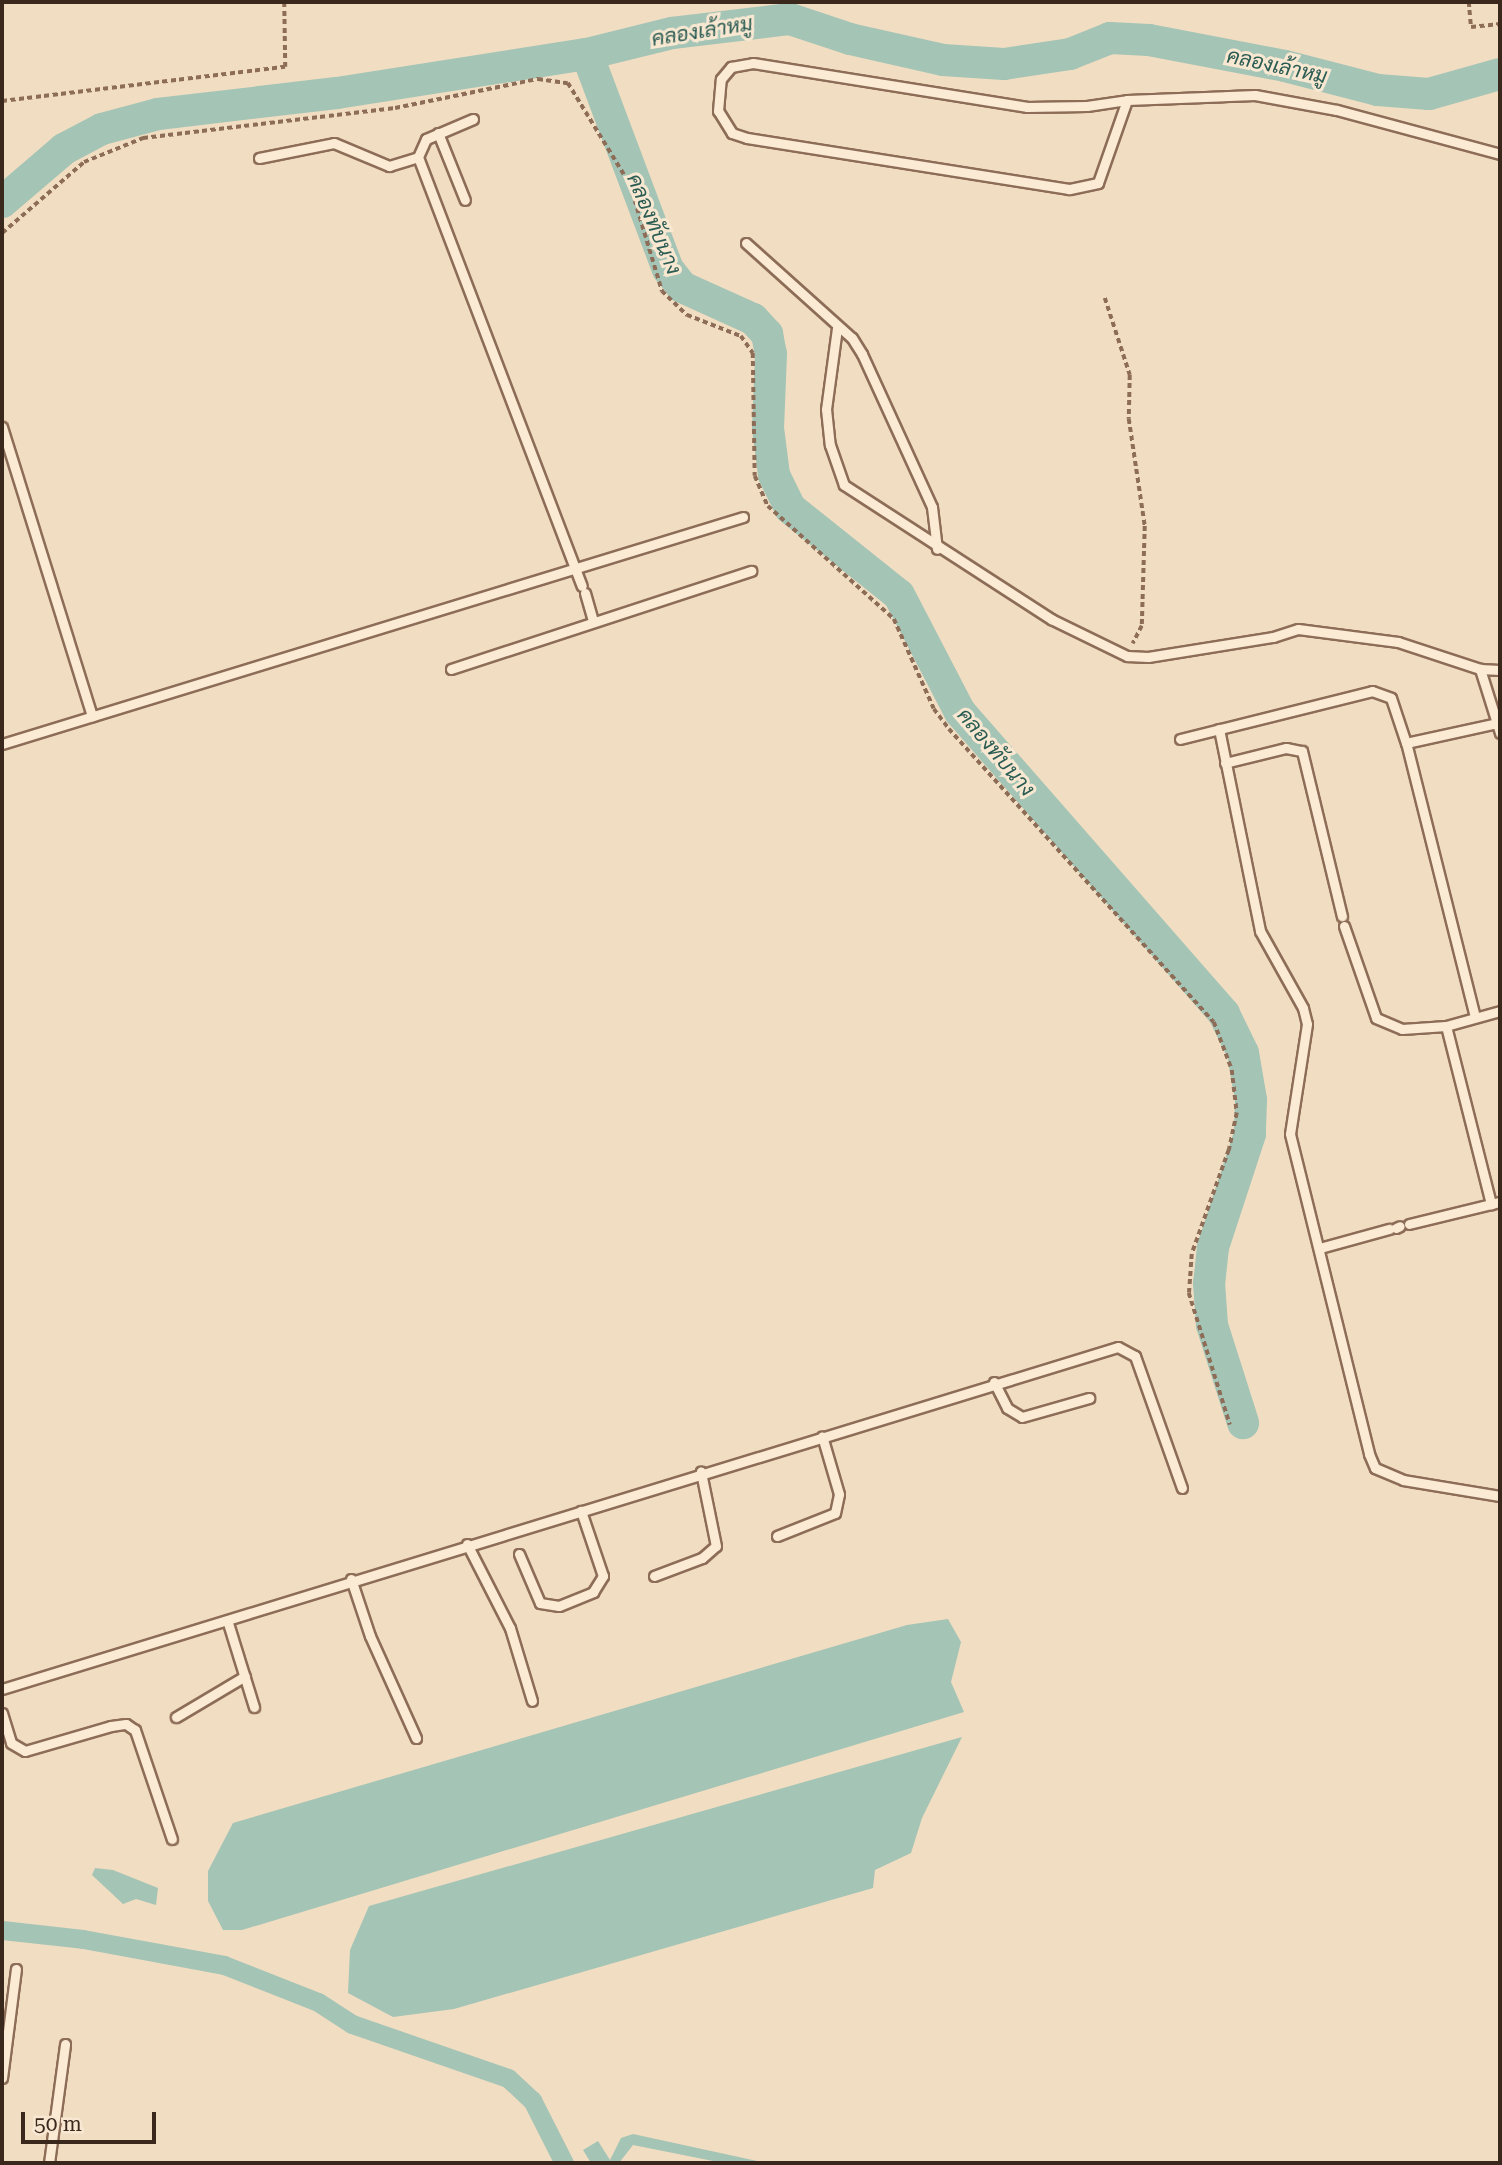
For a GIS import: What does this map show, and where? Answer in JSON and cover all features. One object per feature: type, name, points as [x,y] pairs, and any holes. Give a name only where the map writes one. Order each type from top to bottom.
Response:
[{"type":"lane","points":[[1127,100],[1098,183],[1069,189],[747,138],[732,133],[718,111],[721,79],[731,67],[754,63],[1027,107],[1127,100],[1255,95],[1337,110],[1500,154]]},
{"type":"lane","points":[[473,119],[438,133],[421,145],[418,157],[577,569],[593,621]]},
{"type":"lane","points":[[438,133],[465,200]]},
{"type":"lane","points":[[259,159],[334,143],[389,166],[418,157]]},
{"type":"lane","points":[[746,243],[837,328],[852,338],[862,354],[937,521],[937,549]]},
{"type":"lane","points":[[837,328],[826,409],[830,444],[844,485],[937,549],[1051,620],[1127,656],[1147,657],[1260,639],[1298,629],[1398,642],[1480,669],[1500,670]]},
{"type":"lane","points":[[2,427],[92,716]]},
{"type":"lane","points":[[2,744],[743,517]]},
{"type":"lane","points":[[451,668],[751,571]]},
{"type":"lane","points":[[1406,743],[1499,728],[1480,669]]},
{"type":"lane","points":[[1180,739],[1371,691],[1391,698],[1406,743],[1475,1017]]},
{"type":"lane","points":[[1219,729],[1260,931],[1303,1008],[1307,1024],[1290,1134],[1376,1468],[1403,1480],[1500,1496]]},
{"type":"lane","points":[[1225,762],[1286,748],[1302,751],[1343,921],[1376,1018],[1402,1029],[1446,1026],[1500,1010]]},
{"type":"lane","points":[[1320,1248],[1496,1203],[1446,1026]]},
{"type":"lane","points":[[2,1689],[228,1623],[351,1579],[1100,1351],[1127,1349],[1135,1356],[1182,1488]]},
{"type":"lane","points":[[994,1382],[1007,1408],[1022,1417],[1089,1398]]},
{"type":"lane","points":[[777,1536],[835,1513],[839,1494],[822,1436]]},
{"type":"lane","points":[[654,1576],[702,1558],[716,1546],[701,1472]]},
{"type":"lane","points":[[519,1554],[540,1603],[559,1606],[593,1592],[603,1576],[581,1511]]},
{"type":"lane","points":[[467,1544],[510,1628],[533,1701]]},
{"type":"lane","points":[[351,1579],[370,1636],[416,1738]]},
{"type":"lane","points":[[228,1623],[254,1707]]},
{"type":"lane","points":[[176,1717],[244,1676]]},
{"type":"lane","points":[[2,1713],[11,1743],[25,1751],[111,1726],[126,1724],[135,1730],[172,1839]]},
{"type":"lane","points":[[2,2078],[16,1969]]},
{"type":"lane","points":[[49,2163],[65,2044]]},
{"type":"path","points":[[2,101],[285,67],[284,2]]},
{"type":"path","points":[[1469,2],[1471,27],[1500,24]]},
{"type":"path","points":[[2,233],[84,162],[142,138],[395,108],[538,79],[568,83],[630,184],[662,291],[687,315],[741,336],[754,353],[755,476],[768,506],[894,619],[934,709],[949,729],[1214,1022],[1232,1070],[1237,1113],[1229,1150],[1192,1254],[1189,1293],[1230,1425]]},
{"type":"path","points":[[1105,298],[1130,375],[1129,419],[1145,526],[1142,626],[1127,656]]},
{"type":"shaded area","points":[[948,1619],[961,1642],[951,1682],[964,1712],[242,1930],[223,1930],[208,1901],[208,1871],[233,1823],[907,1625]]},
{"type":"shaded area","points":[[962,1737],[922,1818],[911,1853],[875,1870],[873,1888],[454,2009],[393,2017],[348,1993],[350,1950],[369,1906]]},
{"type":"shaded area","points":[[95,1868],[113,1870],[158,1888],[156,1905],[136,1899],[123,1904],[92,1875]]},
{"type":"shaded area","points":[[633,2134],[766,2163],[723,2163],[633,2145],[619,2163],[591,2163],[583,2150],[598,2141],[610,2160],[621,2138]]},
{"type":"waterway","name":"คลองเล้าหมู","points":[[2,202],[64,149],[102,129],[158,114],[337,93],[587,54],[672,33],[790,19],[850,39],[943,60],[1004,64],[1070,54],[1110,38],[1149,40],[1285,66],[1378,90],[1429,94],[1500,74]]},
{"type":"waterway","name":"คลองทับนาง","points":[[587,54],[668,269],[682,287],[753,319],[767,334],[771,354],[768,428],[774,475],[790,508],[899,595],[960,712],[1224,1014],[1243,1053],[1251,1100],[1250,1134],[1213,1247],[1209,1283],[1212,1325],[1243,1423]]},
{"type":"waterway","points":[[2,1930],[83,1939],[224,1965],[318,2002],[352,2024],[508,2078],[532,2100],[564,2163]]}]
